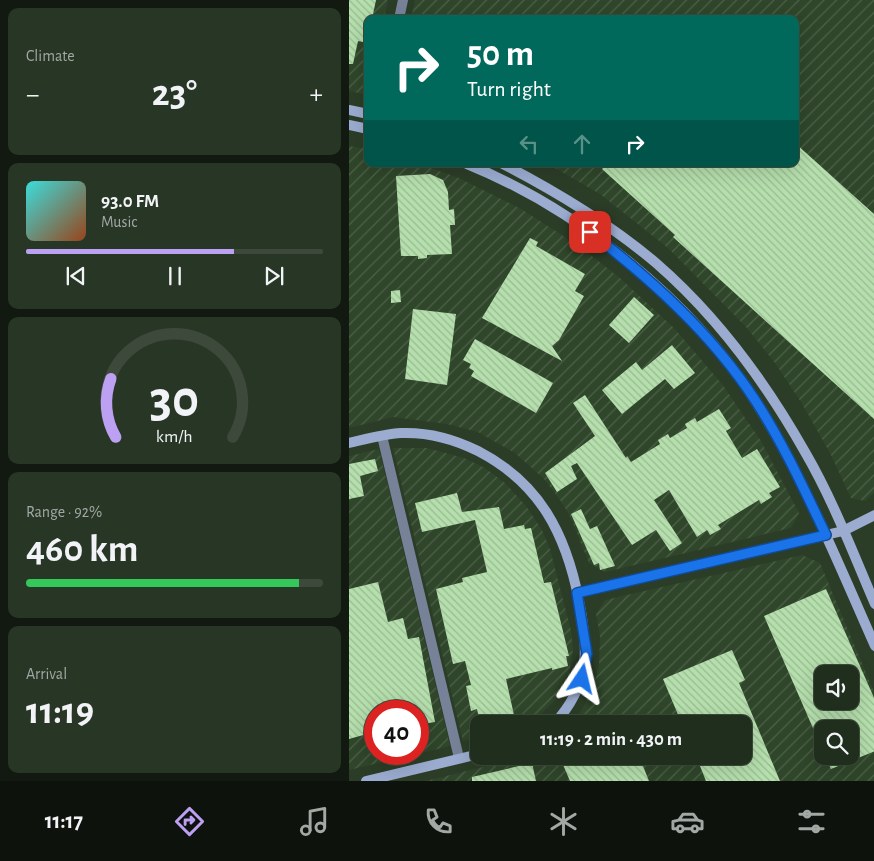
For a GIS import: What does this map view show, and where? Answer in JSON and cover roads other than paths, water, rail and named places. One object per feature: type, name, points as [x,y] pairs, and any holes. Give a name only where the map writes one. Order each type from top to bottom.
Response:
[{"type":"street","points":[[400,15],[403,0]]},
{"type":"street","points":[[349,110],[364,113]]},
{"type":"street","points":[[349,125],[364,128]]},
{"type":"street","points":[[474,167],[547,205],[590,232],[643,274],[684,313],[720,354],[755,400],[788,458],[826,535],[874,646]]},
{"type":"street","points":[[509,167],[554,190],[599,219],[656,263],[697,303],[732,344],[769,392],[806,454],[874,604]]},
{"type":"street","points":[[349,443],[401,433],[433,434],[466,445],[493,459],[516,475],[539,501],[554,524],[568,558],[577,593],[587,654],[582,679],[571,702],[560,715]]},
{"type":"street","points":[[382,436],[459,758]]},
{"type":"street","points":[[577,593],[843,532],[874,516]]},
{"type":"street","points":[[366,781],[470,756]]}]
